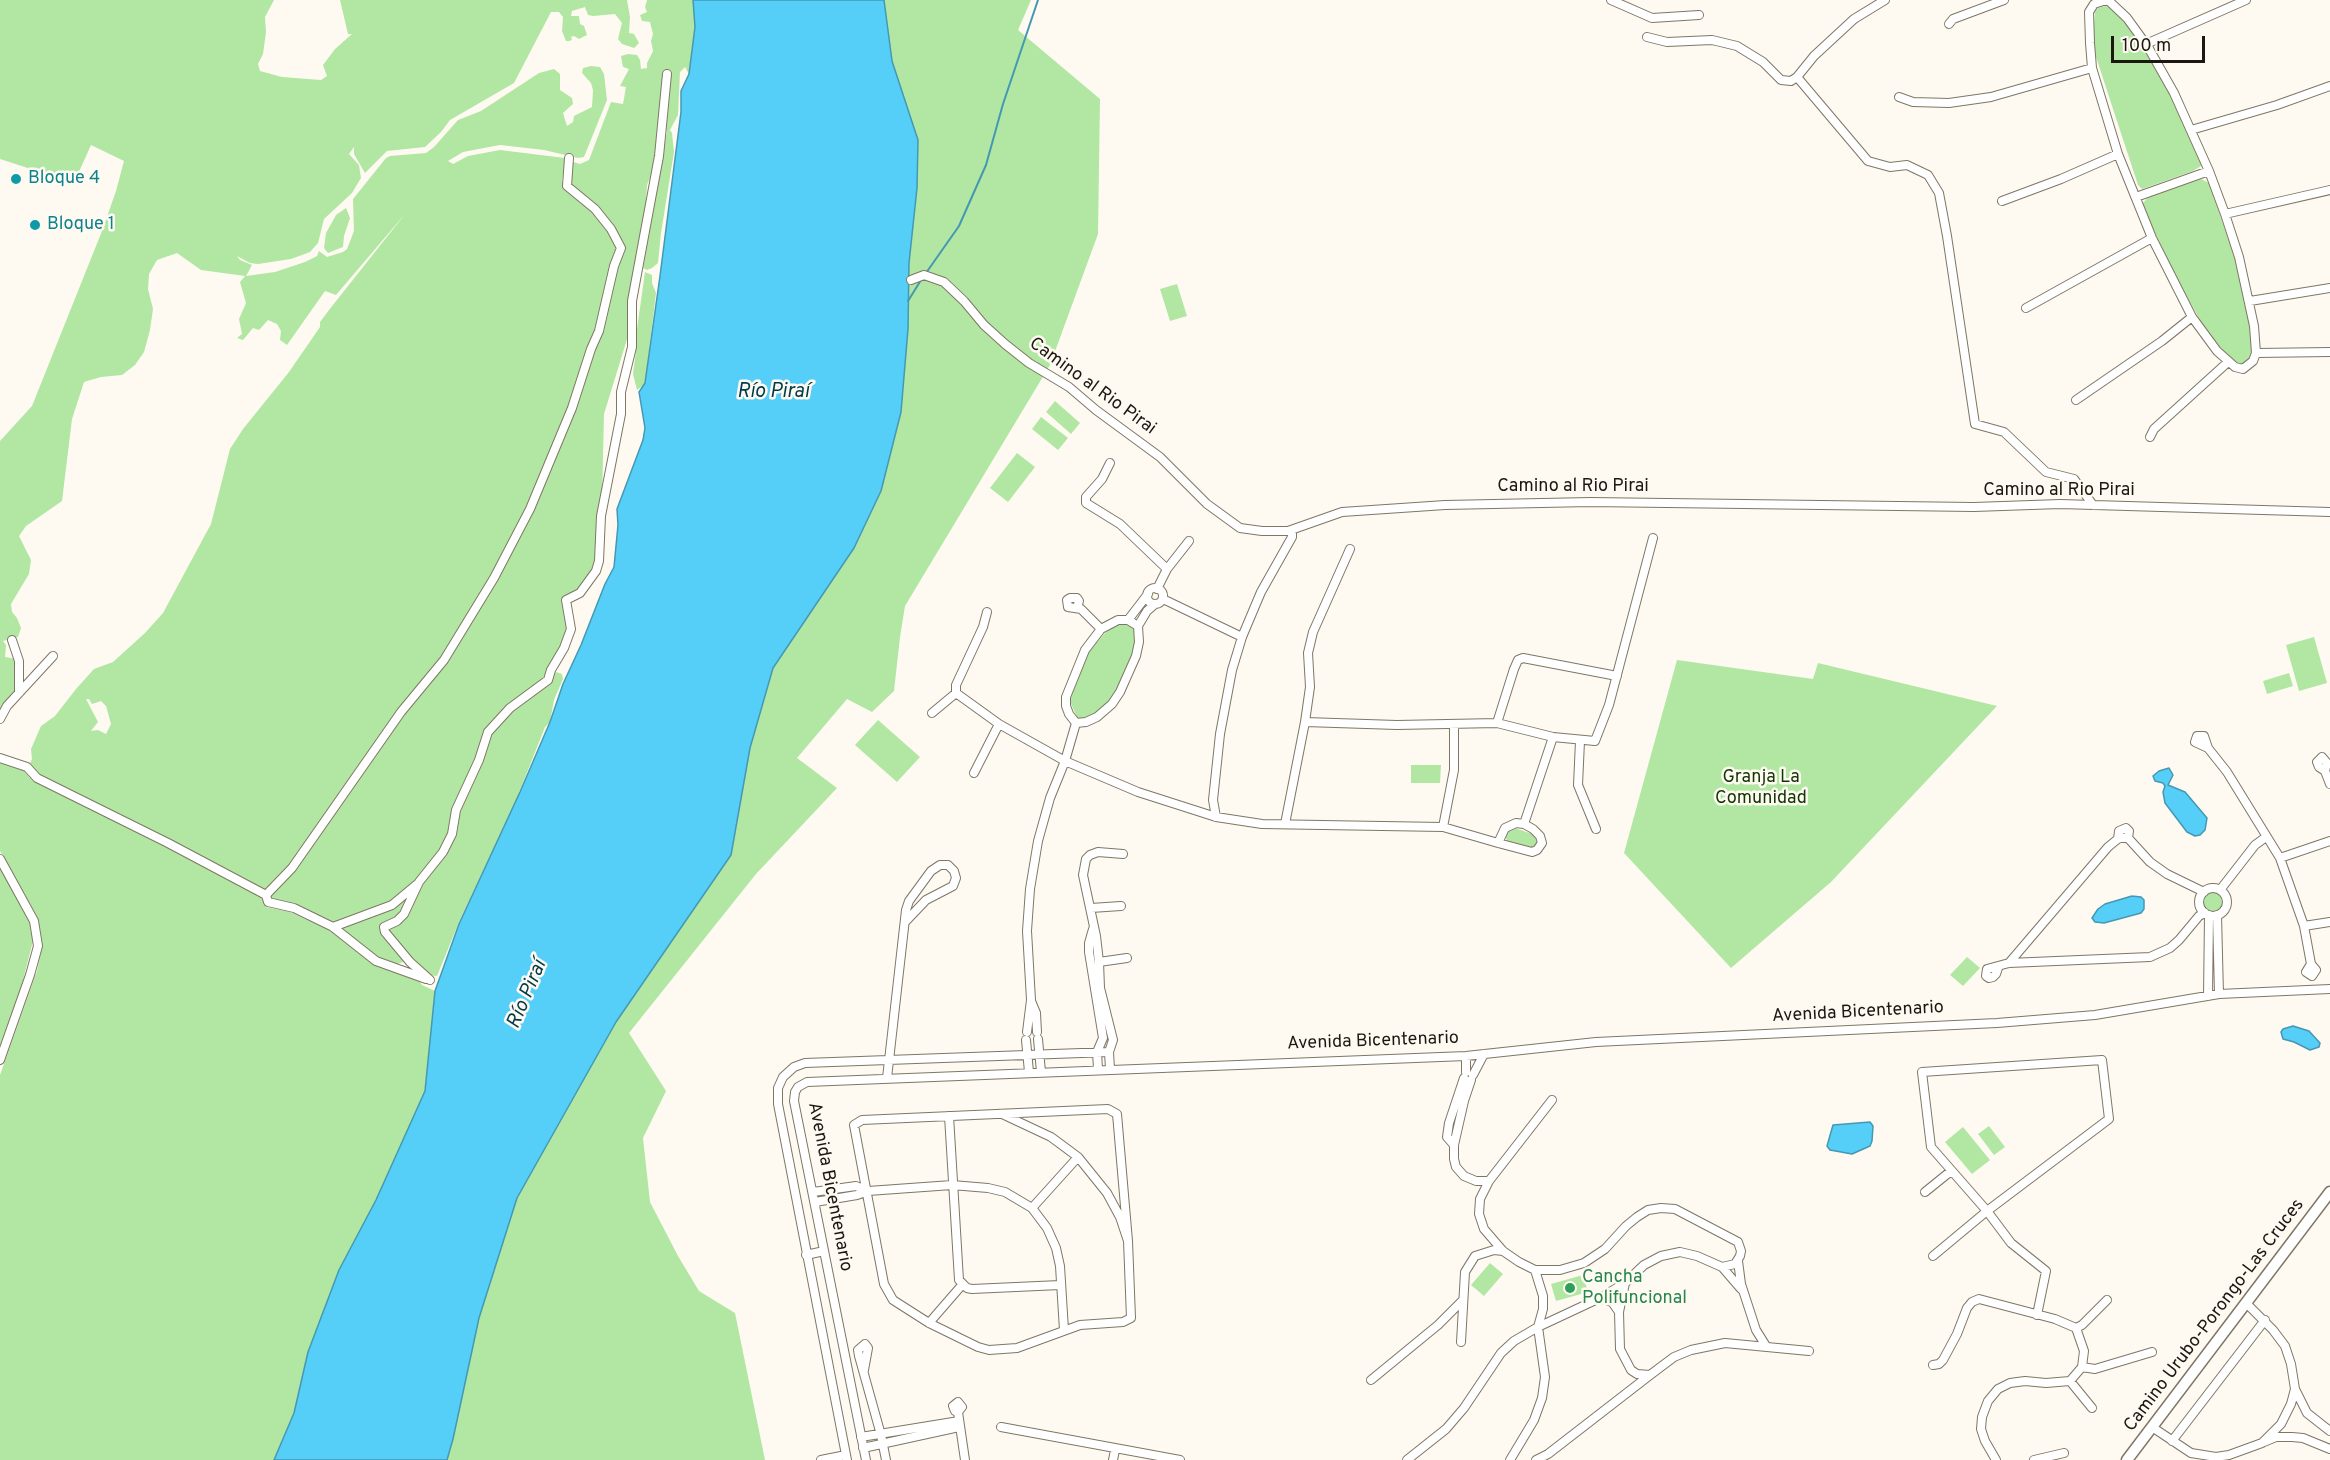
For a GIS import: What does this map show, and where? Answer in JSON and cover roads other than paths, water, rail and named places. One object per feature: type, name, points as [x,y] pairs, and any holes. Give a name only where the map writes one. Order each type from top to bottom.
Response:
[{"type":"main road","name":"Camino Urubo-Porongo-Las Cruces","points":[[2127,1460],[2330,1192]]},
{"type":"street","points":[[1611,0],[1652,18],[1699,15]]},
{"type":"street","points":[[1647,38],[1667,42],[1712,40],[1737,45],[1763,62],[1781,80],[1791,81],[1829,41],[1854,19],[1885,0]]},
{"type":"street","points":[[1949,24],[1953,19],[2004,0]]},
{"type":"street","points":[[2107,0],[2127,18],[2146,44],[2174,93],[2225,213],[2250,301],[2254,326],[2256,353],[2253,361],[2243,369],[2235,367],[2217,351],[2192,317],[2152,238],[2118,154],[2092,68],[2089,12],[2094,2],[2107,0]]},
{"type":"street","points":[[2146,44],[2246,0]]},
{"type":"street","points":[[1899,97],[1913,102],[1948,103],[1992,97],[2092,68]]},
{"type":"street","points":[[333,927],[392,905],[419,882],[443,852],[452,834],[456,810],[488,732],[524,696],[548,680],[571,629],[566,600],[580,593],[596,571],[599,561],[601,516],[621,414],[621,392],[632,347],[632,302],[659,156],[667,74]]},
{"type":"street","points":[[1797,77],[1868,161],[1890,167],[1907,165],[1928,175],[1939,193],[1975,424],[2004,432],[2046,472],[2074,479],[2093,505]]},
{"type":"street","points":[[2191,130],[2277,105],[2330,86]]},
{"type":"street","points":[[2002,201],[2118,154]]},
{"type":"street","points":[[266,895],[305,852],[401,712],[444,660],[499,568],[530,509],[560,439],[599,331],[614,267],[621,248],[594,209],[567,186],[569,158]]},
{"type":"street","points":[[2136,197],[2209,171]]},
{"type":"street","points":[[2225,213],[2330,190]]},
{"type":"street","points":[[2026,308],[2152,238]]},
{"type":"street","name":"Camino al Rio Pirai","points":[[911,280],[924,275],[944,282],[1005,344],[1029,363],[1069,387],[1160,457],[1207,504],[1240,528],[1262,531],[1292,530],[1342,512],[1445,505],[1590,502],[1974,507],[2060,504],[2330,512]]},
{"type":"street","points":[[2250,301],[2330,288]]},
{"type":"street","points":[[2076,400],[2162,341],[2192,317]]},
{"type":"street","points":[[2256,353],[2330,352]]},
{"type":"street","points":[[2150,437],[2154,429],[2229,362]]},
{"type":"street","points":[[1110,463],[1102,479],[1086,498],[1086,503],[1120,524],[1167,569]]},
{"type":"street","points":[[1216,817],[1213,800],[1222,723],[1232,670],[1242,637],[1261,592],[1292,537],[1292,530]]},
{"type":"street","points":[[1305,722],[1454,725],[1473,722],[1497,723],[1580,741],[1595,741],[1617,676],[1653,538]]},
{"type":"street","points":[[1157,589],[1167,569],[1189,541]]},
{"type":"street","points":[[1285,824],[1310,687],[1308,653],[1313,632],[1350,549]]},
{"type":"street","points":[[1128,620],[1150,590],[1157,589]]},
{"type":"street","points":[[1076,723],[1086,723],[1097,717],[1112,704],[1120,692],[1136,656],[1139,642],[1138,626],[1147,610],[1159,601],[1161,592],[1157,589]]},
{"type":"street","points":[[1148,594],[1149,601],[1159,601],[1242,637]]},
{"type":"street","points":[[1077,608],[1101,630]]},
{"type":"street","points":[[956,693],[956,685],[983,627],[987,612]]},
{"type":"street","points":[[1076,723],[1069,714],[1066,697],[1085,650],[1101,630],[1118,620],[1128,620],[1138,626]]},
{"type":"street","points":[[12,640],[19,661],[19,693]]},
{"type":"street","points":[[0,719],[7,706],[53,656]]},
{"type":"street","points":[[1497,723],[1514,669],[1518,660],[1523,658],[1617,676]]},
{"type":"street","points":[[932,713],[956,693]]},
{"type":"street","points":[[956,693],[999,724],[1065,761],[1138,792],[1216,817],[1262,824],[1443,827],[1498,843],[1532,852],[1537,850],[1542,843],[1540,836],[1524,824],[1516,823],[1504,828],[1498,843]]},
{"type":"street","points":[[1029,1072],[1027,1036],[1030,1000],[1027,931],[1030,889],[1038,841],[1076,723]]},
{"type":"street","points":[[974,773],[999,724]]},
{"type":"street","points":[[1443,827],[1454,770],[1454,725]]},
{"type":"street","points":[[1524,824],[1553,736]]},
{"type":"street","points":[[1580,741],[1578,785],[1596,829]]},
{"type":"street","points":[[2208,748],[2227,772],[2280,858],[2304,926],[2311,964]]},
{"type":"street","points":[[0,758],[27,767],[37,778],[266,895],[268,902],[294,908],[333,927],[376,961],[430,980],[410,962],[385,932],[384,927],[397,921],[404,914],[419,882]]},
{"type":"street","points":[[2325,771],[2330,784]]},
{"type":"street","points":[[1193,810],[1206,806],[1213,800]]},
{"type":"street","points":[[2220,890],[2255,844],[2266,837]]},
{"type":"street","points":[[1998,968],[2008,963],[2108,847],[2118,839],[2128,838],[2140,854],[2158,868],[2204,891]]},
{"type":"street","points":[[2280,858],[2330,841]]},
{"type":"street","points":[[1110,1069],[1109,1052],[1113,1040],[1100,988],[1094,927],[1083,876],[1086,860],[1090,855],[1098,852],[1123,854]]},
{"type":"street","points":[[0,859],[34,921],[38,946],[0,1060]]},
{"type":"street","points":[[887,1078],[906,910],[909,901],[931,871],[940,865],[948,866],[954,871],[956,878],[953,886],[926,900],[906,921]]},
{"type":"street","points":[[2008,963],[2150,957],[2175,944],[2199,916],[2210,914],[2224,909],[2227,901],[2220,890],[2212,888],[2204,891],[2199,902],[2210,914],[2218,994]]},
{"type":"street","points":[[1091,908],[1121,906]]},
{"type":"street","points":[[2208,996],[2210,914]]},
{"type":"street","points":[[2304,926],[2330,922]]},
{"type":"street","points":[[1094,927],[1089,952],[1103,1038],[1097,1052],[1098,1069]]},
{"type":"street","points":[[1099,962],[1127,958]]},
{"type":"street","name":"Avenida Bicentenario","points":[[866,1460],[794,1101],[798,1087],[807,1082],[1466,1056],[1587,1042],[1997,1023],[2095,1015],[2218,994],[2330,989]]},
{"type":"street","points":[[1030,1000],[1036,1013],[1041,1072]]},
{"type":"street","name":"Avenida Bicentenario","points":[[847,1457],[778,1104],[778,1088],[783,1077],[794,1067],[805,1063],[1109,1052]]},
{"type":"street","points":[[1484,1054],[1470,1073],[1454,1145],[1456,1167],[1464,1176],[1476,1181],[1489,1181]]},
{"type":"street","points":[[1466,1056],[1470,1073]]},
{"type":"street","points":[[1933,1256],[1987,1211],[2109,1119],[2102,1059],[1922,1072],[1931,1148],[1987,1211],[2011,1243],[2046,1271],[2037,1315]]},
{"type":"street","points":[[1552,1100],[1489,1181],[1480,1199],[1479,1214],[1484,1229],[1503,1251],[1535,1270],[1560,1270],[1584,1263],[1605,1248],[1637,1217],[1648,1210],[1675,1209],[1738,1242],[1741,1251],[1738,1261],[1744,1291],[1756,1330],[1766,1346]]},
{"type":"street","points":[[778,1104],[794,1101]]},
{"type":"street","points":[[1108,1109],[1117,1114],[1128,1241],[1131,1318],[1123,1322],[1093,1323],[1064,1329],[1017,1348],[989,1350],[929,1323],[900,1306],[887,1293],[854,1125],[862,1120],[1002,1114],[1108,1109]]},
{"type":"street","points":[[1002,1114],[1052,1137],[1078,1157],[1107,1193],[1120,1217],[1128,1241]]},
{"type":"street","points":[[949,1116],[957,1275],[962,1285],[972,1289],[1060,1285]]},
{"type":"street","points":[[789,1162],[797,1155],[806,1158]]},
{"type":"street","points":[[1032,1208],[1078,1157]]},
{"type":"street","points":[[1925,1192],[1951,1171]]},
{"type":"street","points":[[815,1202],[868,1191],[952,1185],[1005,1192],[1032,1208],[1047,1228],[1056,1248],[1060,1266],[1064,1329]]},
{"type":"street","points":[[813,1192],[856,1186],[868,1191]]},
{"type":"street","points":[[806,1255],[824,1251]]},
{"type":"street","points":[[1461,1342],[1465,1272],[1469,1264],[1484,1252],[1503,1251]]},
{"type":"street","points":[[1407,1460],[1446,1429],[1464,1408],[1501,1353],[1515,1341],[1538,1327],[1600,1298],[1625,1283],[1653,1260],[1680,1252],[1697,1256],[1722,1267],[1744,1291]]},
{"type":"street","points":[[1722,1267],[1730,1266],[1738,1261]]},
{"type":"street","points":[[1510,1460],[1534,1420],[1542,1398],[1545,1377],[1538,1327],[1543,1309],[1543,1296],[1535,1270]]},
{"type":"street","points":[[1625,1283],[1619,1312],[1620,1349],[1627,1365],[1637,1374],[1650,1375]]},
{"type":"street","points":[[929,1323],[962,1285]]},
{"type":"street","points":[[1600,1298],[1612,1302],[1619,1312]]},
{"type":"street","points":[[1933,1365],[1943,1360],[1967,1308],[1979,1299],[2055,1319],[2076,1328],[2084,1352],[2082,1367],[2070,1381],[2010,1383],[1998,1389],[1984,1408],[1982,1429],[1985,1441],[1996,1460]]},
{"type":"street","points":[[1371,1380],[1438,1325],[1463,1300]]},
{"type":"street","points":[[2076,1328],[2107,1300]]},
{"type":"street","points":[[2247,1304],[2265,1320],[2284,1346],[2291,1365],[2295,1389],[2307,1413],[2330,1431]]},
{"type":"street","points":[[2172,1441],[2265,1320]]},
{"type":"street","points":[[1536,1460],[1548,1454],[1674,1357],[1707,1346],[1725,1343],[1809,1351]]},
{"type":"street","points":[[2082,1367],[2095,1369],[2152,1352]]},
{"type":"street","points":[[864,1371],[886,1460]]},
{"type":"street","points":[[2070,1381],[2092,1408]]},
{"type":"street","points":[[2262,1443],[2281,1424],[2291,1404],[2295,1389]]},
{"type":"street","points":[[863,1448],[882,1439],[959,1420],[965,1460]]},
{"type":"street","points":[[2152,1427],[2191,1453],[2216,1457],[2229,1455],[2276,1437],[2303,1438],[2330,1449]]},
{"type":"street","points":[[1001,1428],[1180,1460]]},
{"type":"street","points":[[861,1437],[882,1439]]},
{"type":"street","points":[[1113,1460],[1115,1450]]},
{"type":"street","points":[[2034,1460],[2064,1453]]},
{"type":"street","points":[[821,1460],[847,1457]]},
{"type":"water","name":"Río Piraí","points":[[693,0],[884,0],[892,61],[918,140],[917,188],[909,263],[908,329],[901,412],[881,491],[854,548],[773,668],[750,748],[731,855],[616,1022],[517,1198],[479,1318],[447,1460],[274,1460],[294,1413],[308,1352],[339,1270],[376,1200],[425,1091],[435,991],[459,924],[520,792],[550,722],[563,684],[614,567],[618,525],[617,509],[643,440],[645,428],[639,392],[645,383],[660,276],[681,112],[681,91],[689,74],[695,27]]},
{"type":"water","points":[[2169,768],[2173,775],[2168,785],[2185,792],[2207,818],[2205,830],[2200,835],[2195,836],[2187,832],[2165,803],[2163,792],[2165,786],[2155,781],[2153,776]]},
{"type":"water","points":[[2132,896],[2141,897],[2144,900],[2144,909],[2141,913],[2104,923],[2095,922],[2092,918],[2105,904]]},
{"type":"water","points":[[2293,1026],[2309,1031],[2320,1043],[2319,1047],[2310,1050],[2283,1039],[2281,1032],[2283,1029]]},
{"type":"water","points":[[1870,1122],[1873,1126],[1870,1146],[1852,1154],[1830,1150],[1827,1146],[1833,1125]]},
{"type":"waterway","name":"Río Piraí","points":[[926,273],[959,226],[986,165],[1003,104],[1038,0]]},
{"type":"waterway","name":"Río Piraí","points":[[908,301],[921,280]]},
{"type":"place","name":"Bloque 4","points":[[16,179]]},
{"type":"place","name":"Bloque 1","points":[[35,225]]},
{"type":"place","name":"Cancha Polifuncional","points":[[1570,1288]]},
{"type":"park label","name":"Granja La Comunidad","points":[[1761,788]]}]
